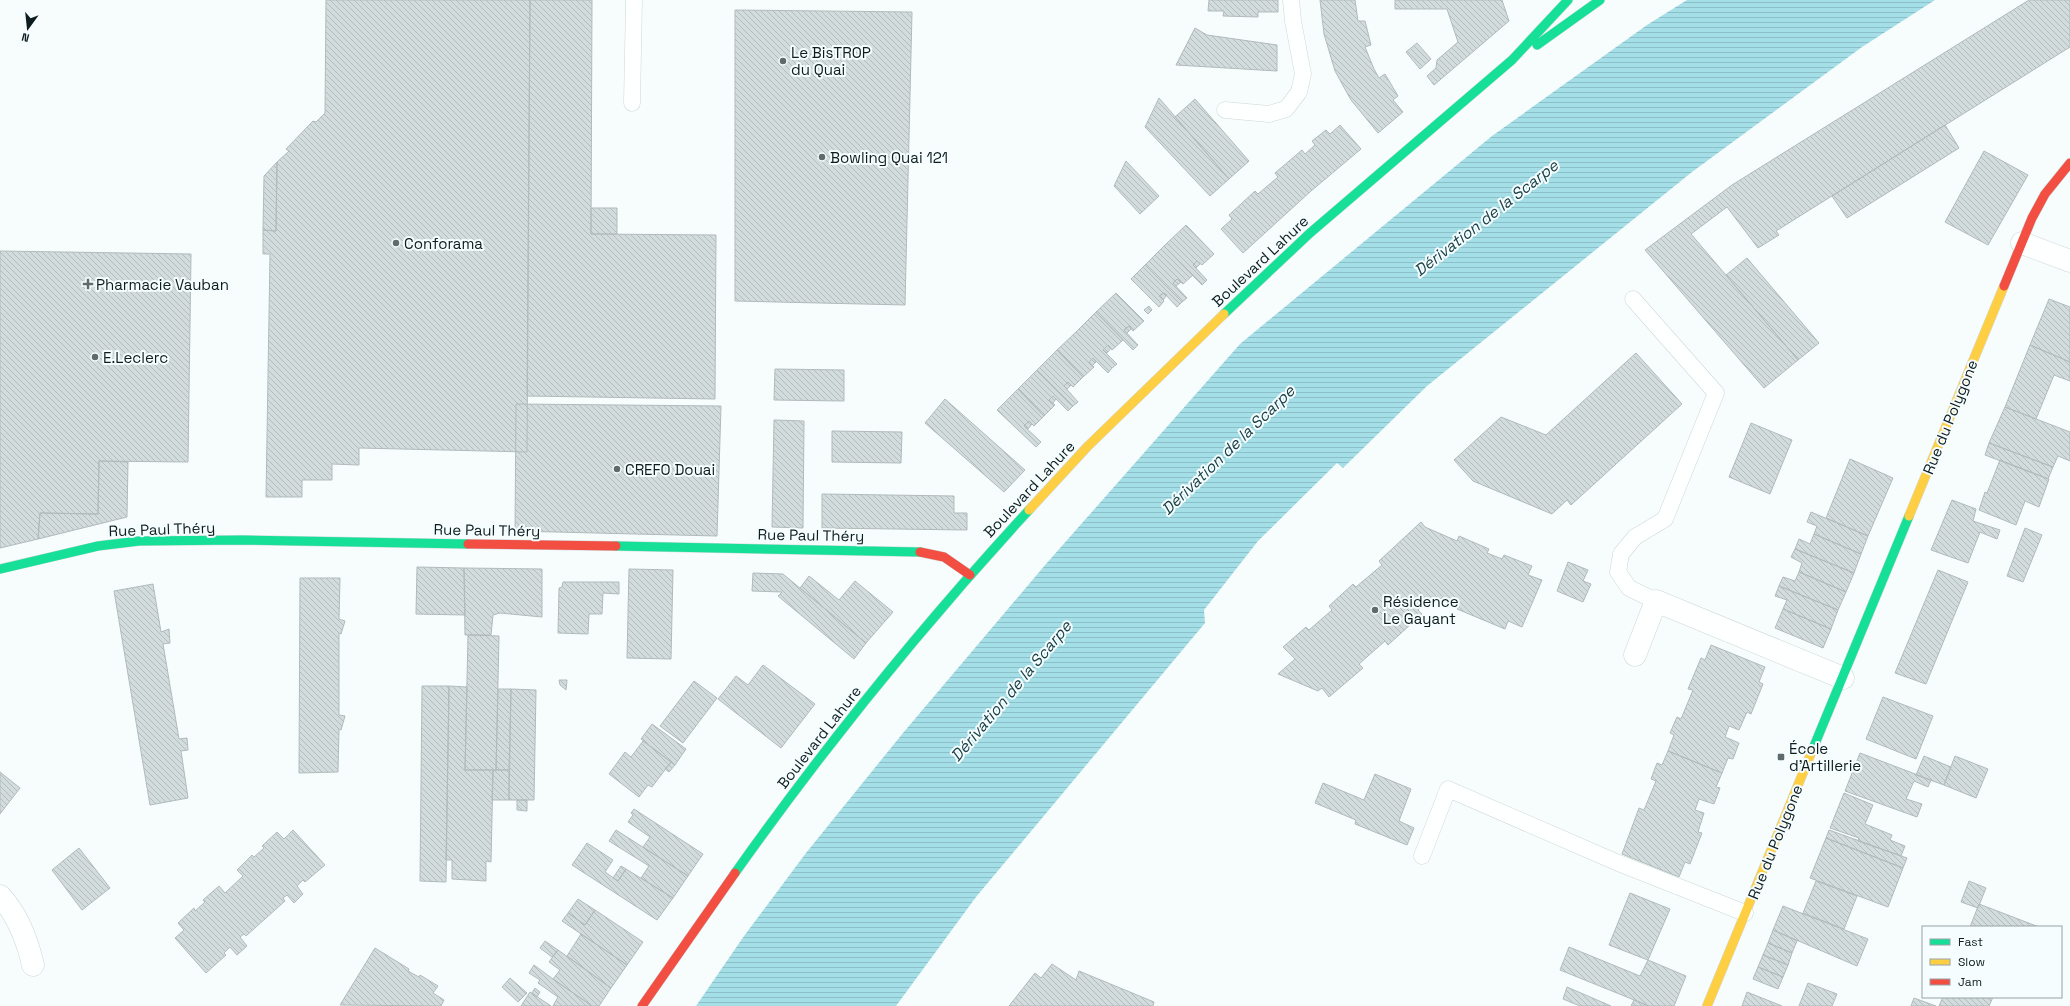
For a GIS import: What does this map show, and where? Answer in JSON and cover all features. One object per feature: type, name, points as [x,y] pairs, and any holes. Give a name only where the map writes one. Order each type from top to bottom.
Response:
[{"type":"street","name":"Boulevard Lahure","points":[[642,1006],[767,828],[842,729],[970,575],[1087,447],[1184,351],[1310,233],[1512,60],[1568,0]]},
{"type":"street","name":"Boulevard Lahure","points":[[1512,60],[1569,24],[1600,0]]},
{"type":"street","points":[[1550,6],[1551,17]]},
{"type":"street","name":"Rue du Polygone","points":[[1707,1006],[2032,218],[2046,194],[2070,163]]},
{"type":"street","points":[[2022,243],[2070,261]]},
{"type":"street","name":"Rue Paul Théry","points":[[0,569],[98,546],[119,543],[243,540],[913,551],[944,557],[970,575]]},
{"type":"street","points":[[1635,655],[1656,601],[1843,678]]},
{"type":"street","points":[[0,896],[15,916],[23,931],[33,965]]},
{"type":"lane","points":[[632,103],[634,0]]},
{"type":"lane","points":[[1225,110],[1269,114],[1286,109],[1299,92],[1303,74],[1293,21],[1291,0]]},
{"type":"lane","points":[[1633,299],[1716,393],[1665,519],[1635,537],[1621,554],[1618,572],[1629,588],[1656,601]]},
{"type":"lane","points":[[1422,856],[1448,789],[1616,862],[1745,913]]},
{"type":"water","name":"Dérivation de la Scarpe","points":[[1687,0],[1935,0],[1862,47],[1692,172],[1427,386],[1343,468],[1337,463],[1258,541],[1204,610],[1205,623],[976,897],[896,1006],[696,1006],[744,936],[806,853],[903,733],[1046,564],[1240,344],[1492,136],[1647,25]]},
{"type":"building","name":"Conforama","points":[[326,0],[530,0],[527,452],[359,448],[359,465],[332,464],[332,480],[302,480],[302,497],[266,497],[270,254],[263,254],[263,230],[276,231],[277,162],[289,151],[286,149],[313,121],[316,122],[325,113]]},
{"type":"building","points":[[530,0],[592,0],[591,234],[716,235],[715,399],[527,396]]},
{"type":"building","points":[[1209,0],[1278,0],[1278,12],[1258,12],[1258,17],[1223,16],[1224,11],[1208,11]]},
{"type":"building","points":[[1320,0],[1355,0],[1358,21],[1365,21],[1371,45],[1365,47],[1374,69],[1379,78],[1385,74],[1398,96],[1393,100],[1403,112],[1378,133],[1351,100],[1335,71],[1324,34]]},
{"type":"building","points":[[1395,0],[1502,0],[1509,21],[1434,85],[1427,76],[1436,68],[1437,60],[1458,42],[1447,9],[1395,9]]},
{"type":"building","points":[[2029,0],[2070,0],[2070,47],[1776,231],[1779,235],[1758,248],[1727,207],[1691,234],[1798,360],[1764,388],[1645,250],[1732,185]]},
{"type":"building","name":"Bowling Quai 121","points":[[735,10],[912,12],[905,305],[735,301]]},
{"type":"building","points":[[1195,28],[1207,35],[1277,45],[1277,71],[1176,65]]},
{"type":"building","points":[[1417,43],[1431,59],[1420,69],[1406,52]]},
{"type":"building","points":[[1159,98],[1229,179],[1210,196],[1145,127]]},
{"type":"building","points":[[1195,99],[1249,161],[1229,179],[1175,117]]},
{"type":"building","points":[[1340,125],[1361,149],[1311,191],[1243,253],[1221,229],[1232,219],[1229,215],[1255,191],[1258,194],[1278,177],[1275,173],[1302,150],[1305,154],[1315,145],[1312,141],[1326,130],[1330,134]]},
{"type":"building","points":[[1945,125],[1959,148],[1847,218],[1832,196]]},
{"type":"building","points":[[1984,151],[2028,175],[1988,245],[1945,222]]},
{"type":"building","points":[[1126,161],[1159,196],[1140,214],[1114,186]]},
{"type":"building","points":[[277,162],[276,231],[263,230],[264,176]]},
{"type":"building","points":[[591,208],[617,208],[617,234],[591,234]]},
{"type":"building","points":[[1186,225],[1214,254],[1202,265],[1197,261],[1193,265],[1207,280],[1202,285],[1164,246]]},
{"type":"building","points":[[1164,246],[1193,275],[1183,284],[1177,279],[1173,283],[1187,298],[1182,302],[1145,265]]},
{"type":"building","name":"E.Leclerc","points":[[0,251],[191,254],[188,462],[99,461],[98,514],[40,513],[38,539],[0,548]]},
{"type":"building","points":[[1747,258],[1819,343],[1798,360],[1726,275]]},
{"type":"building","points":[[1197,261],[1200,264],[1196,268],[1193,265]]},
{"type":"building","points":[[1145,265],[1182,302],[1177,307],[1164,293],[1159,296],[1164,301],[1159,307],[1131,279]]},
{"type":"building","points":[[1177,279],[1181,282],[1176,286],[1173,283]]},
{"type":"building","points":[[1116,293],[1144,321],[1133,331],[1129,326],[1124,330],[1138,345],[1133,350],[1096,312]]},
{"type":"building","points":[[1164,293],[1167,295],[1163,300],[1159,296]]},
{"type":"building","points":[[2049,299],[2070,307],[2070,362],[2030,345]]},
{"type":"building","points":[[1149,306],[1152,310],[1148,314],[1144,310]]},
{"type":"building","points":[[1096,312],[1123,340],[1112,350],[1108,345],[1103,350],[1117,364],[1112,368],[1076,332]]},
{"type":"building","points":[[1129,326],[1131,329],[1127,333],[1124,330]]},
{"type":"building","points":[[1076,332],[1112,368],[1108,373],[1093,358],[1089,362],[1094,367],[1083,377],[1057,350]]},
{"type":"building","points":[[1108,345],[1111,348],[1107,353],[1103,350]]},
{"type":"building","points":[[2030,345],[2070,362],[2070,381],[2054,375],[2036,419],[2005,407]]},
{"type":"building","points":[[1057,350],[1083,377],[1073,387],[1068,382],[1064,386],[1078,402],[1073,406],[1037,370]]},
{"type":"building","points":[[1636,353],[1682,404],[1571,505],[1567,500],[1552,514],[1473,481],[1454,460],[1501,417],[1546,435]]},
{"type":"building","points":[[1093,358],[1096,362],[1092,366],[1089,362]]},
{"type":"building","points":[[775,369],[844,370],[844,401],[774,400]]},
{"type":"building","points":[[1037,370],[1073,406],[1068,411],[1053,396],[1049,400],[1055,405],[1044,416],[1018,389]]},
{"type":"building","points":[[1068,382],[1071,385],[1067,389],[1064,386]]},
{"type":"building","points":[[1018,389],[1044,416],[1034,426],[1029,421],[1024,426],[1041,442],[1036,447],[997,410]]},
{"type":"building","points":[[1053,396],[1056,399],[1052,404],[1049,400]]},
{"type":"building","points":[[945,399],[1025,470],[1004,492],[925,423]]},
{"type":"building","name":"CREFO Douai","points":[[516,404],[721,406],[717,536],[515,531]]},
{"type":"building","points":[[2005,407],[2070,432],[2070,461],[2058,456],[2053,467],[1989,443]]},
{"type":"building","points":[[774,420],[804,421],[803,528],[772,527]]},
{"type":"building","points":[[1029,421],[1032,424],[1028,429],[1024,426]]},
{"type":"building","points":[[1751,423],[1792,440],[1770,494],[1729,477]]},
{"type":"building","points":[[832,431],[902,432],[901,463],[832,462]]},
{"type":"building","points":[[1989,443],[2053,467],[2048,479],[1985,455]]},
{"type":"building","points":[[1850,459],[1893,478],[1868,536],[1826,518]]},
{"type":"building","points":[[2000,460],[2049,479],[2039,507],[2025,501],[2016,525],[1979,510],[1985,492],[1987,493]]},
{"type":"building","points":[[99,461],[128,462],[127,517],[38,539],[40,513],[98,514]]},
{"type":"building","points":[[822,494],[954,496],[954,513],[967,513],[967,530],[822,528]]},
{"type":"building","points":[[1952,500],[1976,509],[1973,521],[2000,530],[1997,539],[1980,532],[1968,563],[1931,550]]},
{"type":"building","points":[[1811,512],[1868,536],[1861,554],[1814,534],[1817,526],[1807,522]]},
{"type":"building","name":"Résidence Le Gayant","points":[[1421,522],[1425,527],[1457,541],[1459,536],[1489,549],[1487,553],[1502,559],[1504,555],[1532,566],[1528,575],[1542,580],[1522,627],[1508,621],[1505,629],[1457,609],[1459,605],[1443,598],[1436,600],[1432,597],[1418,610],[1422,614],[1388,645],[1385,641],[1359,664],[1363,668],[1329,697],[1322,688],[1318,691],[1278,674],[1295,659],[1283,647],[1306,627],[1309,630],[1332,610],[1329,606],[1353,584],[1356,587],[1382,565],[1379,561]]},
{"type":"building","points":[[2025,528],[2042,535],[2023,582],[2007,576]]},
{"type":"building","points":[[1814,534],[1861,554],[1854,573],[1795,549],[1799,539],[1810,544]]},
{"type":"building","points":[[1795,549],[1854,573],[1846,592],[1799,572],[1802,563],[1791,557]]},
{"type":"building","points":[[1568,562],[1588,570],[1583,581],[1591,584],[1583,602],[1557,591]]},
{"type":"building","points":[[417,567],[464,568],[465,615],[416,614]]},
{"type":"building","points":[[464,568],[542,569],[542,617],[500,613],[493,615],[491,635],[465,635]]},
{"type":"building","points":[[629,569],[673,570],[671,659],[627,658]]},
{"type":"building","points":[[1938,570],[1968,582],[1926,684],[1895,673]]},
{"type":"building","points":[[1799,572],[1846,592],[1838,610],[1779,586],[1783,577],[1795,581]]},
{"type":"building","points":[[753,573],[783,574],[866,643],[854,659],[778,596],[782,592],[752,591]]},
{"type":"building","points":[[809,576],[839,600],[855,581],[893,612],[866,643],[800,588]]},
{"type":"building","points":[[300,578],[340,578],[339,619],[345,621],[341,634],[339,633],[339,715],[345,716],[341,730],[339,729],[338,772],[299,773]]},
{"type":"building","points":[[563,582],[619,582],[619,594],[603,593],[602,614],[589,614],[588,634],[558,633],[559,588],[562,587]]},
{"type":"building","points":[[153,584],[161,632],[169,629],[170,643],[163,644],[179,739],[187,738],[188,750],[181,751],[188,798],[150,805],[114,591]]},
{"type":"building","points":[[1779,586],[1838,610],[1831,629],[1783,609],[1787,600],[1775,596]]},
{"type":"building","points":[[1783,609],[1831,629],[1823,648],[1775,628]]},
{"type":"building","points":[[468,635],[499,636],[496,770],[465,770]]},
{"type":"building","points":[[1711,645],[1765,667],[1759,682],[1763,684],[1751,714],[1747,712],[1739,730],[1729,726],[1725,737],[1739,743],[1733,759],[1728,758],[1722,773],[1668,751],[1674,735],[1670,733],[1677,717],[1681,719],[1693,690],[1688,689],[1701,658],[1705,660]]},
{"type":"building","points":[[763,665],[815,704],[781,748],[718,699],[736,676],[748,685]]},
{"type":"building","points":[[559,680],[567,680],[566,690],[560,685]]},
{"type":"building","points":[[694,681],[717,698],[683,743],[660,726]]},
{"type":"building","points":[[422,686],[449,686],[446,882],[420,881]]},
{"type":"building","points":[[449,686],[467,687],[465,770],[493,770],[491,862],[486,861],[486,881],[452,879],[452,860],[446,860]]},
{"type":"building","points":[[498,689],[511,689],[509,770],[496,770]]},
{"type":"building","points":[[511,689],[536,690],[534,800],[509,800]]},
{"type":"building","points":[[1883,697],[1933,716],[1916,759],[1866,739]]},
{"type":"building","points":[[652,724],[686,749],[675,765],[641,739]]},
{"type":"building","points":[[643,741],[671,762],[652,787],[648,785],[639,797],[609,774],[625,752],[631,757]]},
{"type":"building","points":[[1668,751],[1722,773],[1716,787],[1720,788],[1714,804],[1699,799],[1695,810],[1704,813],[1698,832],[1702,833],[1690,864],[1685,862],[1679,877],[1622,854],[1639,808],[1644,810],[1656,781],[1651,779],[1657,763],[1662,765]]},
{"type":"building","points":[[1860,753],[1931,780],[1928,787],[1914,781],[1906,799],[1922,804],[1917,817],[1845,791]]},
{"type":"building","points":[[1924,756],[1951,767],[1944,785],[1916,775]]},
{"type":"building","points":[[1955,756],[1988,769],[1976,798],[1944,785]]},
{"type":"building","points":[[671,762],[675,765],[669,772],[665,769]]},
{"type":"building","points":[[493,770],[509,770],[509,800],[492,800]]},
{"type":"building","points":[[0,772],[20,788],[0,814]]},
{"type":"building","points":[[1375,774],[1411,789],[1399,821],[1414,828],[1407,845],[1355,824],[1356,820],[1315,803],[1323,783],[1364,800]]},
{"type":"building","points":[[1844,793],[1873,805],[1865,824],[1892,835],[1890,840],[1905,846],[1901,856],[1858,841],[1859,838],[1830,828]]},
{"type":"building","points":[[517,800],[527,800],[527,811],[517,810]]},
{"type":"building","points":[[634,809],[703,854],[688,876],[643,847],[650,837],[628,822],[633,815],[631,813]]},
{"type":"building","points":[[293,830],[325,865],[305,882],[303,880],[297,886],[303,894],[294,903],[287,895],[283,898],[285,901],[246,936],[244,934],[240,937],[247,946],[237,955],[230,947],[224,953],[226,955],[206,973],[175,938],[184,930],[178,923],[194,908],[195,911],[205,902],[203,900],[219,886],[225,893],[243,876],[237,870],[252,855],[254,857],[264,848],[262,846],[277,832],[284,839]]},
{"type":"building","points":[[616,830],[688,876],[673,898],[641,878],[649,866],[609,841]]},
{"type":"building","points":[[1829,830],[1907,858],[1903,868],[1826,838]]},
{"type":"building","points":[[1826,838],[1903,868],[1888,907],[1810,878]]},
{"type":"building","points":[[587,843],[613,860],[605,872],[618,881],[626,869],[673,898],[657,920],[572,865]]},
{"type":"building","points":[[79,848],[110,888],[82,910],[52,870]]},
{"type":"building","points":[[621,866],[626,869],[618,881],[613,878]]},
{"type":"building","points":[[1816,881],[1857,896],[1844,929],[1803,913]]},
{"type":"building","points":[[1969,881],[1986,888],[1978,908],[1961,902]]},
{"type":"building","points":[[1630,893],[1670,909],[1648,960],[1609,945]]},
{"type":"building","points":[[578,899],[595,910],[585,925],[568,913]]},
{"type":"building","points":[[1979,904],[2036,926],[1970,926]]},
{"type":"building","points":[[1783,906],[1868,939],[1857,966],[1773,930]]},
{"type":"building","points":[[595,910],[643,942],[627,965],[562,921],[568,913],[585,925]]},
{"type":"building","points":[[1773,930],[1797,941],[1792,953],[1768,943]]},
{"type":"building","points":[[581,934],[627,965],[611,988],[567,956]]},
{"type":"building","points":[[545,941],[558,950],[552,957],[540,948]]},
{"type":"building","points":[[1768,943],[1792,953],[1788,965],[1763,955]]},
{"type":"building","points":[[1569,947],[1640,976],[1648,960],[1686,976],[1674,1006],[1649,1006],[1560,970]]},
{"type":"building","points":[[375,948],[409,969],[408,971],[419,977],[420,975],[438,986],[433,993],[444,1000],[441,1006],[340,1005]]},
{"type":"building","points":[[558,950],[611,988],[599,1006],[592,1006],[553,979],[560,970],[549,962]]},
{"type":"building","points":[[1763,955],[1788,965],[1783,977],[1758,967]]},
{"type":"building","points":[[1052,964],[1076,980],[1079,971],[1154,1002],[1153,1006],[1009,1006],[1035,973],[1041,978]]},
{"type":"building","points":[[534,965],[592,1006],[553,1006],[558,997],[538,983],[540,980],[529,973]]},
{"type":"building","points":[[1758,967],[1783,977],[1778,989],[1753,979]]},
{"type":"building","points":[[510,978],[527,993],[518,1002],[502,987]]},
{"type":"building","points":[[1808,983],[1837,994],[1832,1006],[1799,1006]]},
{"type":"building","points":[[1567,987],[1611,1006],[1580,1006],[1563,999]]},
{"type":"building","points":[[535,988],[540,992],[537,997],[532,993]]},
{"type":"building","points":[[530,992],[551,1006],[521,1006]]},
{"type":"building","points":[[1747,992],[1782,1006],[1742,1006]]},
{"type":"building","points":[[1914,998],[1936,1006],[1911,1006]]},
{"type":"building","points":[[1943,998],[1993,998],[1989,1006],[1939,1006]]},
{"type":"building","points":[[1634,1000],[1649,1006],[1631,1006]]},
{"type":"traffic: fast","points":[[1224,314],[1310,233],[1512,60],[1568,0]]},
{"type":"traffic: fast","points":[[1537,45],[1600,0]]},
{"type":"traffic: fast","points":[[735,873],[804,779],[876,687],[951,597],[1029,510]]},
{"type":"traffic: fast","points":[[1812,751],[1909,516]]},
{"type":"traffic: fast","points":[[0,569],[98,546],[139,541],[243,540],[468,544]]},
{"type":"traffic: fast","points":[[616,546],[920,552]]},
{"type":"traffic: slow","points":[[1909,516],[2004,286]]},
{"type":"traffic: slow","points":[[1029,510],[1087,447],[1224,314]]},
{"type":"traffic: slow","points":[[1707,1006],[1812,751]]},
{"type":"traffic: jam","points":[[2004,286],[2032,218],[2045,194],[2070,163]]},
{"type":"traffic: jam","points":[[468,544],[616,546]]},
{"type":"traffic: jam","points":[[920,552],[944,557],[970,575]]},
{"type":"traffic: jam","points":[[642,1006],[735,873]]},
{"type":"place","name":"Le BisTROP du Quai","points":[[783,61]]},
{"type":"place","name":"Bowling Quai 121","points":[[822,157]]},
{"type":"place","name":"Conforama","points":[[396,243]]},
{"type":"place","name":"Pharmacie Vauban","points":[[88,284]]},
{"type":"place","name":"E.Leclerc","points":[[95,357]]},
{"type":"place","name":"CREFO Douai","points":[[617,469]]},
{"type":"place","name":"Résidence Le Gayant","points":[[1375,610]]},
{"type":"place","name":"École d'Artillerie","points":[[1781,757]]}]
